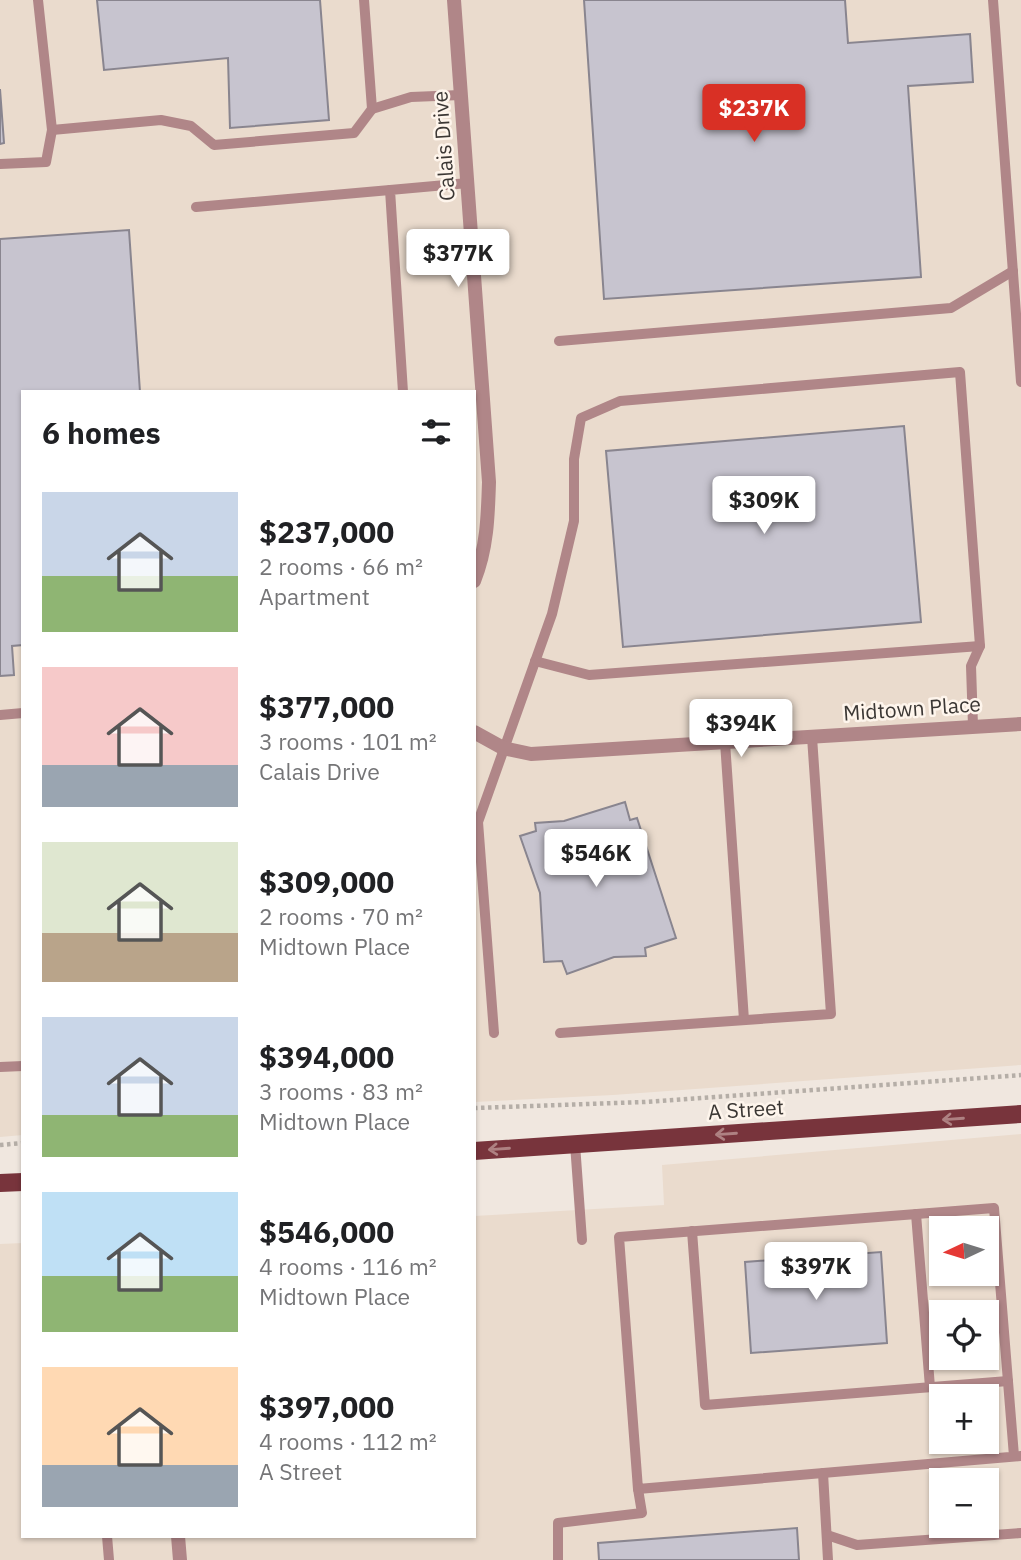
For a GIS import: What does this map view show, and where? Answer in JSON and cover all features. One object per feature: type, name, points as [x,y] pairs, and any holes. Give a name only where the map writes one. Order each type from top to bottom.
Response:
[{"type":"main road","name":"A Street","points":[[476,1151],[1021,1114]]},
{"type":"main road","points":[[0,1184],[21,1182]]},
{"type":"street","name":"Calais Drive","points":[[454,0],[468,183],[481,449],[489,482],[488,528],[482,562],[476,576]]},
{"type":"street","name":"Midtown Place","points":[[476,733],[503,748],[531,754],[1021,723]]},
{"type":"street","points":[[178,1538],[180,1560]]},
{"type":"lane","points":[[0,164],[46,162],[52,130],[38,0]]},
{"type":"lane","points":[[364,0],[372,109]]},
{"type":"lane","points":[[993,0],[1021,382]]},
{"type":"lane","points":[[52,130],[161,120],[191,126],[214,145],[354,133],[372,109],[411,97],[461,95]]},
{"type":"lane","points":[[196,207],[468,183]]},
{"type":"lane","points":[[390,190],[403,390]]},
{"type":"lane","points":[[559,341],[951,308],[1013,271]]},
{"type":"lane","points":[[494,1033],[476,822],[552,614],[574,521],[574,460],[581,418],[620,401],[960,372],[980,646],[971,666],[973,726]]},
{"type":"lane","points":[[535,661],[589,675],[980,646]]},
{"type":"lane","points":[[0,715],[21,713]]},
{"type":"lane","points":[[560,1033],[831,1014],[812,737]]},
{"type":"lane","points":[[724,742],[744,1020]]},
{"type":"lane","points":[[0,1067],[21,1066]]},
{"type":"lane","points":[[575,1144],[582,1240]]},
{"type":"lane","points":[[558,1560],[558,1522],[642,1513],[638,1489],[620,1237],[994,1208],[1017,1456],[638,1489]]},
{"type":"lane","points":[[916,1214],[930,1384]]},
{"type":"lane","points":[[692,1231],[705,1405],[929,1387]]},
{"type":"lane","points":[[969,1384],[1008,1381]]},
{"type":"lane","points":[[823,1473],[828,1560]]},
{"type":"lane","points":[[827,1535],[857,1545],[1021,1533]]},
{"type":"lane","points":[[107,1538],[108,1560]]},
{"type":"path","points":[[476,1108],[644,1102],[1021,1075]]},
{"type":"path","points":[[0,1145],[21,1143]]},
{"type":"shaded area","points":[[0,0],[1021,0],[1021,1065],[613,1095],[476,1102],[476,390],[21,390],[21,1135],[0,1137]]},
{"type":"shaded area","points":[[1021,1134],[1021,1560],[0,1560],[0,1244],[21,1243],[21,1538],[476,1538],[476,1216],[664,1205],[662,1165]]},
{"type":"building","points":[[97,0],[320,0],[329,120],[230,128],[228,58],[104,70]]},
{"type":"building","points":[[584,0],[845,0],[848,43],[970,34],[973,82],[908,86],[921,277],[604,299]]},
{"type":"building","points":[[0,89],[4,143],[0,144]]},
{"type":"building","points":[[129,230],[140,390],[21,390],[21,645],[12,646],[14,675],[0,676],[0,239]]},
{"type":"building","points":[[904,426],[921,622],[623,647],[606,451]]},
{"type":"building","points":[[625,802],[630,820],[637,818],[676,938],[645,948],[646,956],[614,957],[567,974],[562,961],[544,962],[540,893],[520,836],[536,831],[535,823],[564,821]]},
{"type":"building","points":[[881,1252],[887,1343],[751,1353],[745,1262]]},
{"type":"building","points":[[797,1528],[799,1560],[599,1560],[598,1543]]}]
